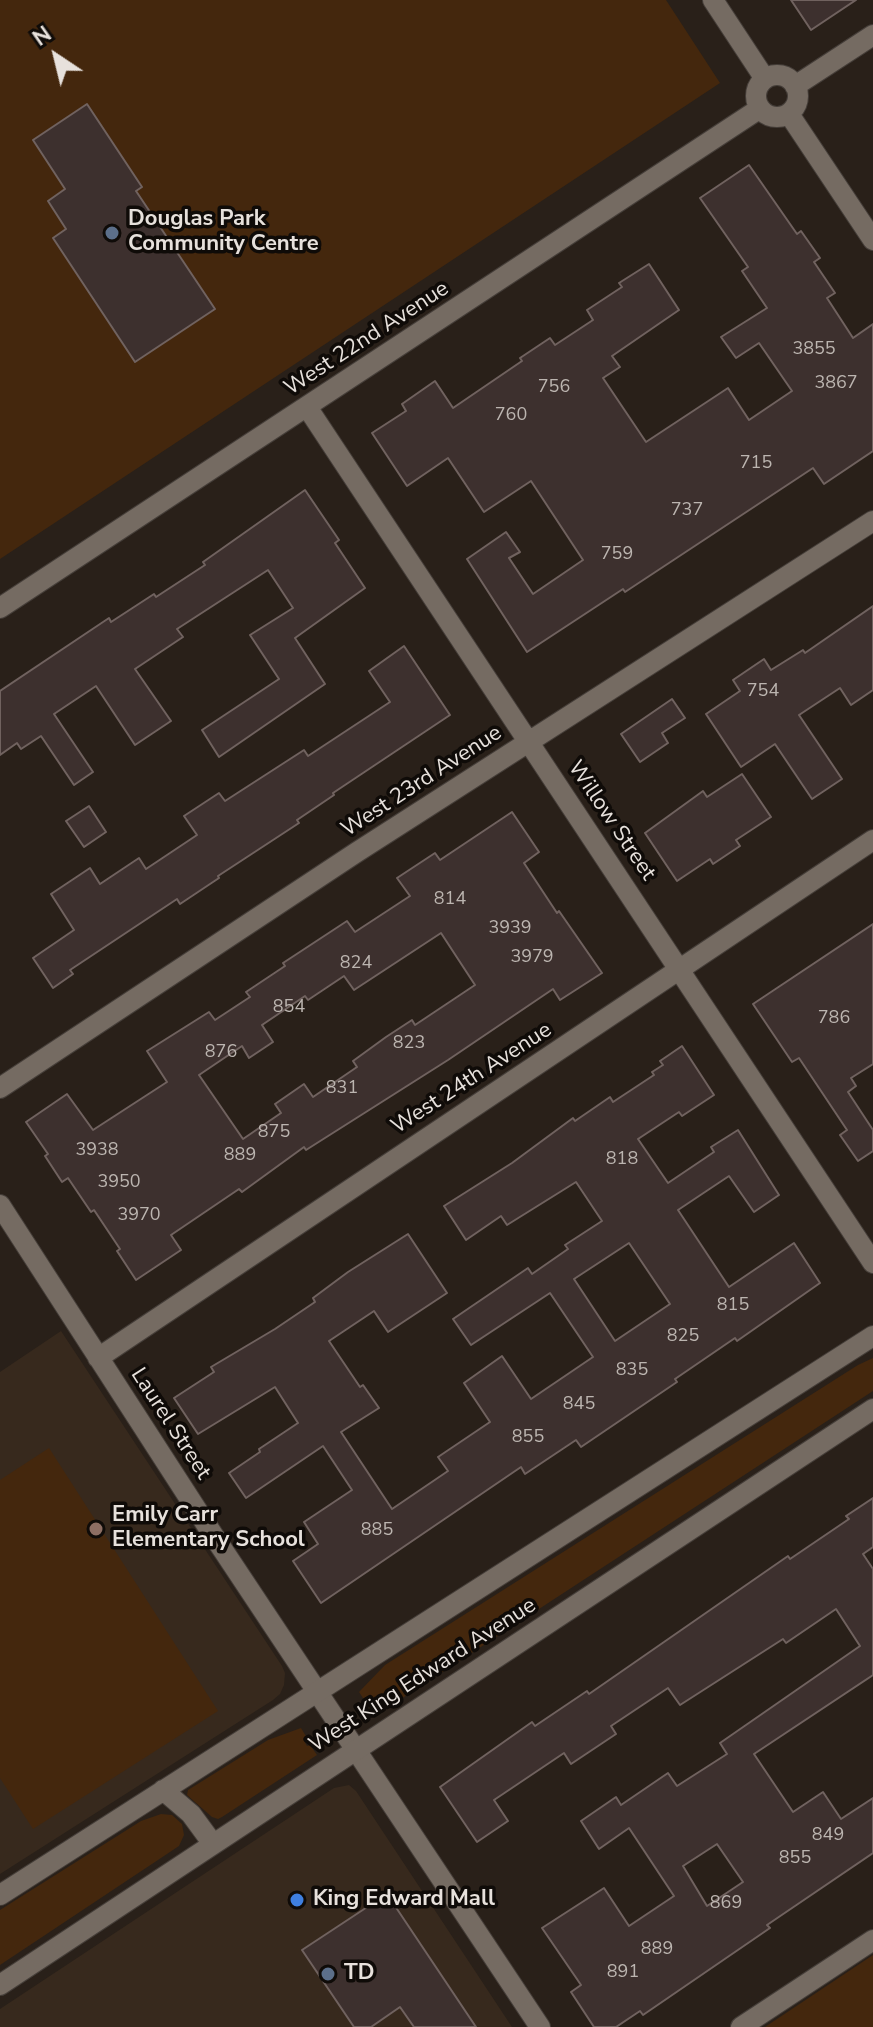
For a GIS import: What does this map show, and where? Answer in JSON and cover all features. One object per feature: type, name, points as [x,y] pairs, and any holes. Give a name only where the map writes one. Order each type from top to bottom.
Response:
[{"type":"street","points":[[713,0],[765,79]]},
{"type":"street","points":[[795,86],[873,35]]},
{"type":"street","points":[[778,75],[791,80],[795,86],[797,104],[789,114],[770,117],[759,109],[756,89],[765,79],[778,75]]},
{"type":"street","name":"West 22nd Avenue","points":[[0,608],[759,109]]},
{"type":"street","points":[[789,114],[873,240]]},
{"type":"street","name":"Willow Street","points":[[307,407],[873,1263]]},
{"type":"street","name":"West 23rd Avenue","points":[[0,1088],[873,521]]},
{"type":"street","name":"West 24th Avenue","points":[[98,1358],[873,840]]},
{"type":"street","name":"Laurel Street","points":[[0,1205],[540,2027]]},
{"type":"street","name":"West King Edward Avenue","points":[[0,1895],[873,1336]]},
{"type":"street","name":"West King Edward Avenue","points":[[0,1985],[873,1409]]},
{"type":"street","points":[[163,1790],[191,1814],[213,1844]]},
{"type":"street","points":[[741,2027],[873,1940]]},
{"type":"shaded area","points":[[0,0],[666,0],[720,83],[0,559]]},
{"type":"shaded area","name":"Emily Carr Elementary School","points":[[61,1331],[282,1666],[284,1685],[273,1700],[0,1874],[0,1372]]},
{"type":"shaded area","points":[[873,1358],[873,1391],[375,1716],[359,1692],[385,1665]]},
{"type":"shaded area","points":[[49,1448],[218,1711],[33,1829],[0,1778],[0,1480]]},
{"type":"shaded area","points":[[301,1728],[307,1738],[304,1741],[317,1755],[222,1817],[212,1817],[187,1795],[188,1790],[268,1740]]},
{"type":"shaded area","name":"King Edward Mall","points":[[349,1785],[356,1791],[512,2027],[0,2027],[0,2009],[334,1788]]},
{"type":"shaded area","points":[[161,1814],[172,1815],[182,1824],[184,1835],[179,1846],[0,1965],[0,1910],[141,1821]]},
{"type":"shaded area","points":[[873,1955],[873,2027],[765,2027]]},
{"type":"building","points":[[791,0],[856,0],[811,30]]},
{"type":"building","name":"Douglas Park Community Centre","points":[[87,104],[142,187],[136,191],[215,309],[135,362],[53,238],[66,229],[48,201],[65,189],[33,140]]},
{"type":"building","points":[[749,165],[797,234],[801,231],[820,258],[814,262],[835,293],[827,298],[853,338],[873,324],[873,451],[824,484],[813,468],[625,592],[623,589],[527,652],[467,559],[506,532],[520,552],[509,558],[533,594],[583,560],[531,481],[484,512],[448,458],[407,486],[372,433],[406,411],[402,404],[435,381],[453,408],[550,338],[555,345],[593,320],[587,310],[622,287],[619,283],[649,264],[679,310],[612,356],[620,367],[603,378],[646,442],[728,388],[749,420],[792,391],[759,343],[736,358],[721,337],[767,308],[742,271],[748,267],[700,198]]},
{"type":"building","points":[[305,490],[339,540],[335,543],[365,588],[295,638],[325,684],[219,757],[202,730],[279,679],[250,635],[293,608],[268,570],[177,629],[183,637],[135,669],[171,721],[135,745],[96,686],[54,714],[93,772],[74,785],[41,736],[21,749],[17,743],[0,755],[0,691],[109,618],[111,622],[205,565],[203,562]]},
{"type":"building","points":[[873,606],[873,690],[851,705],[840,688],[799,715],[842,779],[812,799],[775,744],[741,767],[706,714],[740,691],[733,680],[764,659],[771,670],[803,650],[805,653]]},
{"type":"building","points":[[404,646],[450,715],[333,793],[297,820],[299,823],[219,878],[180,904],[177,899],[70,970],[73,974],[53,988],[33,958],[74,930],[51,894],[90,868],[100,884],[139,858],[146,869],[197,835],[184,816],[219,793],[225,801],[304,750],[308,756],[390,702],[369,671]]},
{"type":"building","points":[[672,699],[685,718],[662,733],[668,743],[640,762],[621,734]]},
{"type":"building","points":[[742,774],[771,817],[736,840],[740,846],[713,864],[710,859],[677,881],[645,833],[703,791],[707,797]]},
{"type":"building","points":[[89,806],[106,832],[84,847],[66,821]]},
{"type":"building","points":[[512,812],[539,852],[524,863],[602,973],[560,1000],[553,989],[448,1060],[306,1150],[304,1147],[242,1192],[239,1189],[171,1235],[181,1250],[136,1280],[94,1210],[91,1212],[68,1178],[62,1182],[45,1156],[48,1154],[26,1122],[67,1094],[93,1130],[167,1082],[147,1051],[209,1012],[215,1020],[250,997],[246,992],[285,966],[283,963],[347,921],[355,932],[410,896],[397,878],[435,853],[440,860]],"holes":[[[441,933],[475,985],[415,1025],[412,1020],[386,1037],[353,1061],[357,1067],[313,1097],[304,1084],[275,1104],[281,1113],[243,1139],[199,1075],[242,1046],[249,1058],[273,1042],[262,1025],[305,996],[308,1000],[344,976],[354,990]]]},
{"type":"building","points":[[873,924],[873,1064],[851,1078],[856,1086],[848,1092],[873,1130],[873,1151],[858,1161],[840,1135],[847,1130],[799,1058],[792,1062],[753,1004]]},
{"type":"building","points":[[682,1046],[714,1095],[682,1116],[679,1112],[638,1139],[668,1183],[714,1152],[711,1147],[738,1130],[779,1195],[754,1212],[729,1176],[678,1210],[729,1287],[794,1243],[820,1283],[737,1341],[735,1338],[675,1379],[677,1382],[581,1447],[576,1440],[525,1474],[521,1467],[321,1603],[293,1561],[318,1544],[304,1522],[352,1490],[323,1446],[246,1498],[229,1473],[298,1423],[275,1387],[198,1434],[174,1398],[214,1372],[211,1367],[315,1302],[313,1298],[348,1272],[408,1234],[447,1293],[388,1332],[374,1311],[329,1341],[360,1387],[363,1385],[379,1408],[341,1432],[392,1509],[448,1471],[438,1457],[490,1422],[464,1383],[502,1356],[531,1399],[593,1357],[550,1293],[471,1345],[453,1319],[528,1268],[532,1274],[568,1249],[565,1245],[602,1221],[576,1182],[507,1225],[501,1216],[466,1240],[444,1206],[512,1163],[573,1118],[575,1121],[610,1097],[613,1102],[654,1075],[652,1072],[663,1065],[660,1061]],"holes":[[[629,1243],[670,1304],[615,1341],[574,1279]]]},
{"type":"building","points":[[873,1498],[873,1547],[863,1554],[873,1569],[873,1675],[754,1754],[793,1812],[823,1792],[841,1819],[873,1798],[873,1853],[643,2015],[640,2011],[616,2027],[594,2027],[571,1992],[581,1985],[542,1928],[604,1888],[629,1926],[674,1896],[629,1828],[599,1849],[581,1821],[616,1797],[621,1805],[668,1773],[677,1786],[727,1754],[720,1743],[860,1646],[836,1609],[786,1643],[783,1639],[680,1705],[668,1688],[611,1726],[616,1734],[571,1764],[564,1753],[494,1800],[508,1821],[477,1842],[440,1787],[532,1722],[535,1726],[587,1691],[589,1694],[788,1556],[790,1559],[849,1519],[846,1516]],"holes":[[[717,1844],[743,1882],[707,1906],[683,1866]]]},
{"type":"building","points":[[387,1894],[476,2027],[414,2027],[400,2007],[371,2027],[354,2027],[302,1950]]},
{"type":"place","name":"Douglas Park Community Centre","points":[[112,233]]},
{"type":"place","name":"Emily Carr Elementary School","points":[[96,1529]]},
{"type":"place","name":"King Edward Mall","points":[[297,1900]]},
{"type":"place","name":"TD","points":[[328,1974]]}]
